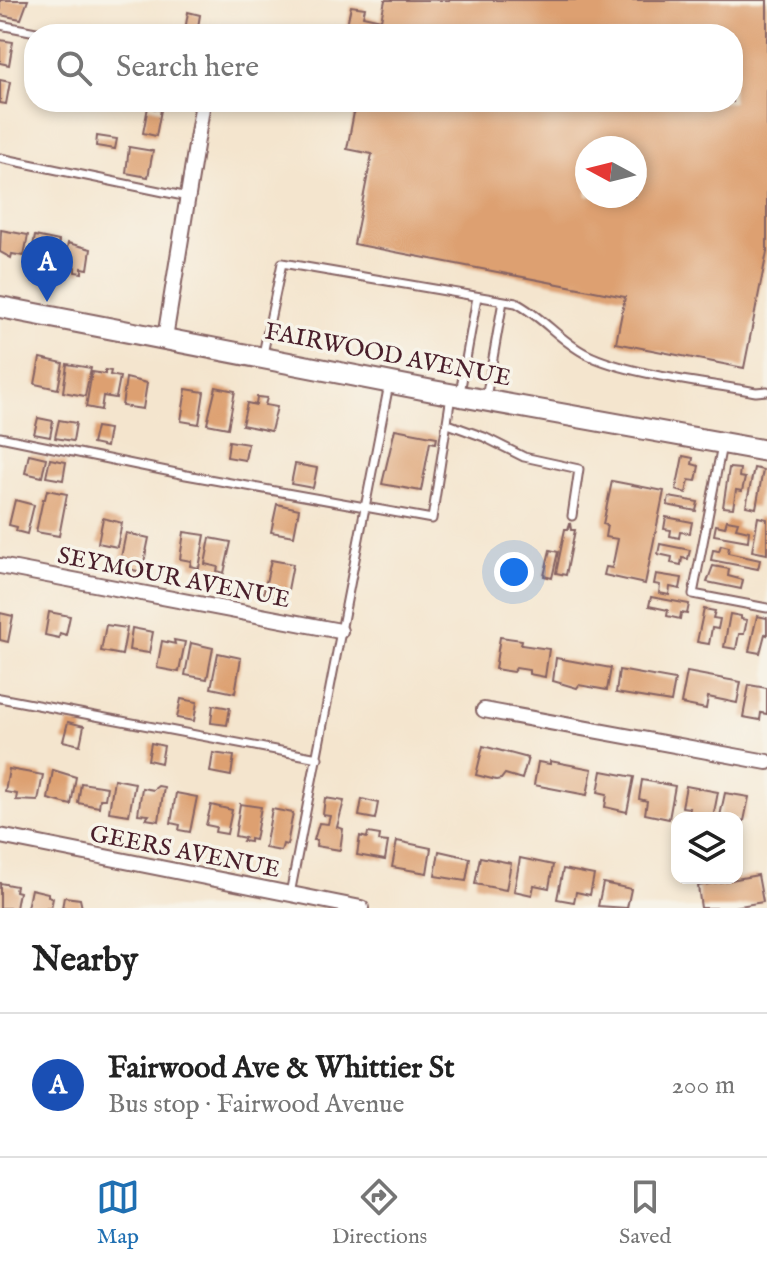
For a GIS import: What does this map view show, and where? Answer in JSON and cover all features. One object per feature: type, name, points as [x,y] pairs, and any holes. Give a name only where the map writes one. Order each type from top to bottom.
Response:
[{"type":"street","points":[[165,338],[201,112]]},
{"type":"street","name":"FAIRWOOD AVENUE","points":[[0,307],[455,395],[767,451]]},
{"type":"street","name":"SEYMOUR AVENUE","points":[[0,566],[340,631]]},
{"type":"street","points":[[484,710],[767,762]]},
{"type":"street","name":"GEERS AVENUE","points":[[0,836],[361,908]]},
{"type":"lane","points":[[0,25],[24,30]]},
{"type":"lane","points":[[0,158],[188,197]]},
{"type":"lane","points":[[263,357],[282,263],[516,303],[537,314],[561,337],[586,354],[612,363],[756,392],[767,391]]},
{"type":"lane","points":[[0,437],[432,519],[448,424],[477,297]]},
{"type":"lane","points":[[486,400],[503,301]]},
{"type":"lane","points":[[289,894],[390,382]]},
{"type":"lane","points":[[448,424],[484,437],[524,457],[579,469],[572,516]]},
{"type":"lane","points":[[722,443],[693,594],[767,608]]},
{"type":"lane","points":[[0,698],[318,758]]},
{"type":"building","points":[[0,0],[28,0],[21,19],[0,15]]},
{"type":"building","points":[[385,0],[767,0],[767,252],[744,368],[616,343],[625,297],[354,244],[372,154],[347,149],[354,112],[743,112],[743,24],[347,24],[351,6],[365,8],[363,16],[381,20]]},
{"type":"building","points":[[188,12],[200,15],[198,24],[186,24]]},
{"type":"building","points":[[0,40],[13,42],[9,65],[0,63]]},
{"type":"building","points":[[0,80],[10,82],[6,104],[0,103]]},
{"type":"building","points":[[147,112],[161,112],[156,136],[143,133]]},
{"type":"building","points":[[97,136],[117,139],[115,149],[96,146]]},
{"type":"building","points":[[129,147],[153,151],[148,177],[126,173]]},
{"type":"building","points":[[1,230],[28,235],[24,256],[12,254],[11,258],[0,252]]},
{"type":"building","points":[[35,236],[59,241],[56,261],[31,257]]},
{"type":"building","points":[[68,243],[91,249],[88,269],[82,268],[82,273],[75,272],[75,267],[64,265]]},
{"type":"building","points":[[40,358],[63,363],[58,389],[35,384]]},
{"type":"building","points":[[67,364],[91,368],[85,396],[63,392]]},
{"type":"building","points":[[105,370],[111,371],[110,375],[120,377],[116,398],[103,396],[101,410],[86,407],[92,372],[105,374]]},
{"type":"building","points":[[126,378],[147,383],[143,409],[122,406]]},
{"type":"building","points":[[216,387],[235,391],[228,428],[207,424]]},
{"type":"building","points":[[186,389],[204,392],[199,424],[181,421]]},
{"type":"building","points":[[257,397],[267,398],[265,405],[277,407],[271,431],[242,425],[247,403],[256,405]]},
{"type":"building","points":[[38,418],[53,421],[50,437],[34,434]]},
{"type":"building","points":[[59,420],[76,423],[73,441],[55,438]]},
{"type":"building","points":[[96,427],[109,429],[106,447],[92,444]]},
{"type":"building","points":[[395,429],[437,437],[436,443],[430,442],[421,491],[382,484]]},
{"type":"building","points":[[229,441],[248,444],[245,460],[227,457]]},
{"type":"building","points":[[29,454],[46,458],[42,477],[25,473]]},
{"type":"building","points":[[683,456],[693,458],[692,464],[699,466],[696,481],[689,480],[686,493],[676,490]]},
{"type":"building","points":[[50,459],[66,462],[63,480],[46,477]]},
{"type":"building","points":[[295,464],[317,468],[313,488],[291,484]]},
{"type":"building","points":[[729,468],[740,469],[739,477],[745,478],[742,491],[736,490],[733,508],[723,507]]},
{"type":"building","points":[[754,468],[763,470],[756,508],[746,506]]},
{"type":"building","points":[[612,481],[664,491],[645,584],[604,575],[606,567],[612,568],[618,539],[605,537],[607,525],[603,524]]},
{"type":"building","points":[[47,490],[67,494],[59,536],[36,532]]},
{"type":"building","points":[[669,497],[698,502],[696,511],[667,505]]},
{"type":"building","points":[[15,500],[34,505],[27,534],[9,525]]},
{"type":"building","points":[[277,504],[299,509],[294,536],[271,532]]},
{"type":"building","points":[[666,517],[692,522],[690,533],[680,532],[679,538],[670,536],[671,530],[664,529]]},
{"type":"building","points":[[758,517],[767,519],[767,554],[752,551]]},
{"type":"building","points":[[103,518],[122,523],[117,547],[98,543]]},
{"type":"building","points":[[727,520],[738,522],[736,528],[749,531],[748,541],[714,535],[716,525],[725,527]]},
{"type":"building","points":[[570,523],[571,530],[575,530],[566,575],[556,573],[565,529]]},
{"type":"building","points":[[184,532],[205,535],[199,568],[190,566],[191,561],[180,559]]},
{"type":"building","points":[[126,533],[149,538],[142,572],[119,567]]},
{"type":"building","points":[[210,538],[231,542],[224,573],[217,571],[218,567],[205,564]]},
{"type":"building","points":[[660,544],[690,550],[688,559],[682,558],[681,565],[671,563],[672,557],[658,554]]},
{"type":"building","points":[[721,545],[729,547],[728,553],[760,560],[758,569],[711,560],[713,550],[719,551]]},
{"type":"building","points":[[550,550],[558,552],[552,578],[544,576]]},
{"type":"building","points":[[271,560],[293,564],[287,595],[283,600],[263,596]]},
{"type":"building","points":[[713,566],[729,569],[728,576],[743,580],[741,589],[707,582]]},
{"type":"building","points":[[656,574],[682,578],[680,589],[670,587],[669,595],[659,593],[660,585],[654,584]]},
{"type":"building","points":[[651,597],[689,604],[687,614],[681,613],[680,619],[667,616],[668,610],[649,606]]},
{"type":"building","points":[[704,609],[715,611],[713,618],[720,619],[718,629],[712,628],[709,644],[697,642]]},
{"type":"building","points":[[49,612],[70,616],[66,635],[60,633],[59,638],[45,635]]},
{"type":"building","points":[[0,613],[13,616],[8,642],[0,640]]},
{"type":"building","points":[[730,614],[747,620],[744,634],[739,634],[736,649],[724,647]]},
{"type":"building","points":[[757,616],[767,618],[767,635],[760,653],[749,651]]},
{"type":"building","points":[[106,625],[127,628],[122,655],[101,651]]},
{"type":"building","points":[[132,628],[153,632],[149,653],[129,650]]},
{"type":"building","points":[[500,637],[522,640],[521,645],[549,649],[545,677],[529,674],[529,670],[516,668],[513,672],[495,669]]},
{"type":"building","points":[[174,640],[185,642],[179,672],[157,668],[162,641],[175,644]]},
{"type":"building","points":[[191,643],[213,648],[207,679],[185,675]]},
{"type":"building","points":[[218,653],[241,658],[235,693],[211,688]]},
{"type":"building","points":[[556,658],[611,668],[607,690],[579,685],[577,688],[553,681]]},
{"type":"building","points":[[619,670],[675,680],[671,702],[616,693]]},
{"type":"building","points":[[687,672],[741,682],[737,703],[708,697],[706,709],[681,704]]},
{"type":"building","points":[[749,685],[767,688],[767,714],[761,713],[760,720],[743,717]]},
{"type":"building","points":[[181,699],[197,702],[194,721],[177,718]]},
{"type":"building","points":[[213,705],[230,708],[227,725],[211,723]]},
{"type":"building","points":[[68,722],[84,726],[80,745],[63,741]]},
{"type":"building","points":[[151,743],[164,746],[161,763],[148,760]]},
{"type":"building","points":[[483,746],[528,758],[522,779],[505,774],[496,780],[476,775]]},
{"type":"building","points":[[213,753],[234,756],[231,776],[210,772]]},
{"type":"building","points":[[550,761],[592,769],[587,795],[534,785],[538,762],[550,764]]},
{"type":"building","points":[[9,769],[43,775],[38,801],[16,800],[17,794],[5,792]]},
{"type":"building","points":[[53,770],[76,777],[71,805],[48,799]]},
{"type":"building","points":[[602,771],[634,777],[627,812],[605,807],[607,794],[598,792]]},
{"type":"building","points":[[114,779],[135,783],[129,815],[109,812]]},
{"type":"building","points":[[642,780],[675,786],[669,819],[645,814],[647,801],[639,799]]},
{"type":"building","points":[[81,783],[107,787],[105,799],[100,799],[99,807],[78,803]]},
{"type":"building","points":[[158,786],[164,787],[159,821],[146,819],[149,815],[138,814],[142,788],[153,790]]},
{"type":"building","points":[[686,786],[718,792],[714,812],[689,812],[690,808],[682,807]]},
{"type":"building","points":[[176,793],[197,797],[190,832],[179,830],[180,825],[171,823]]},
{"type":"building","points":[[725,793],[749,797],[744,821],[743,812],[721,812]]},
{"type":"building","points":[[325,798],[344,801],[337,827],[343,829],[340,850],[316,846],[317,840],[314,840],[319,823],[328,824],[330,816],[323,815]]},
{"type":"building","points":[[362,799],[378,803],[375,819],[359,816]]},
{"type":"building","points":[[240,804],[261,807],[255,840],[250,839],[250,842],[235,836]]},
{"type":"building","points":[[211,805],[232,810],[227,834],[215,832],[216,827],[206,825]]},
{"type":"building","points":[[272,809],[293,813],[287,845],[283,844],[281,851],[265,848]]},
{"type":"building","points":[[368,833],[380,835],[379,841],[388,842],[385,860],[357,855],[360,836],[367,838]]},
{"type":"building","points":[[397,841],[431,848],[427,873],[392,867]]},
{"type":"building","points":[[439,851],[470,858],[466,881],[435,876]]},
{"type":"building","points":[[480,857],[511,863],[506,890],[475,884]]},
{"type":"building","points":[[520,858],[553,865],[549,888],[534,885],[532,895],[514,891]]},
{"type":"building","points":[[563,869],[594,875],[590,895],[576,892],[574,902],[557,899]]},
{"type":"building","points":[[758,875],[763,902],[728,908],[701,908],[698,886],[743,884],[743,878]]},
{"type":"building","points":[[0,883],[16,886],[15,891],[19,892],[16,908],[0,908]]},
{"type":"building","points":[[603,883],[631,889],[627,908],[598,906]]},
{"type":"building","points":[[31,889],[48,893],[53,898],[51,908],[27,908]]},
{"type":"building","points":[[64,897],[80,899],[82,908],[62,908]]},
{"type":"place","name":"Fairwood Ave & Whittier St","points":[[47,302]]}]
